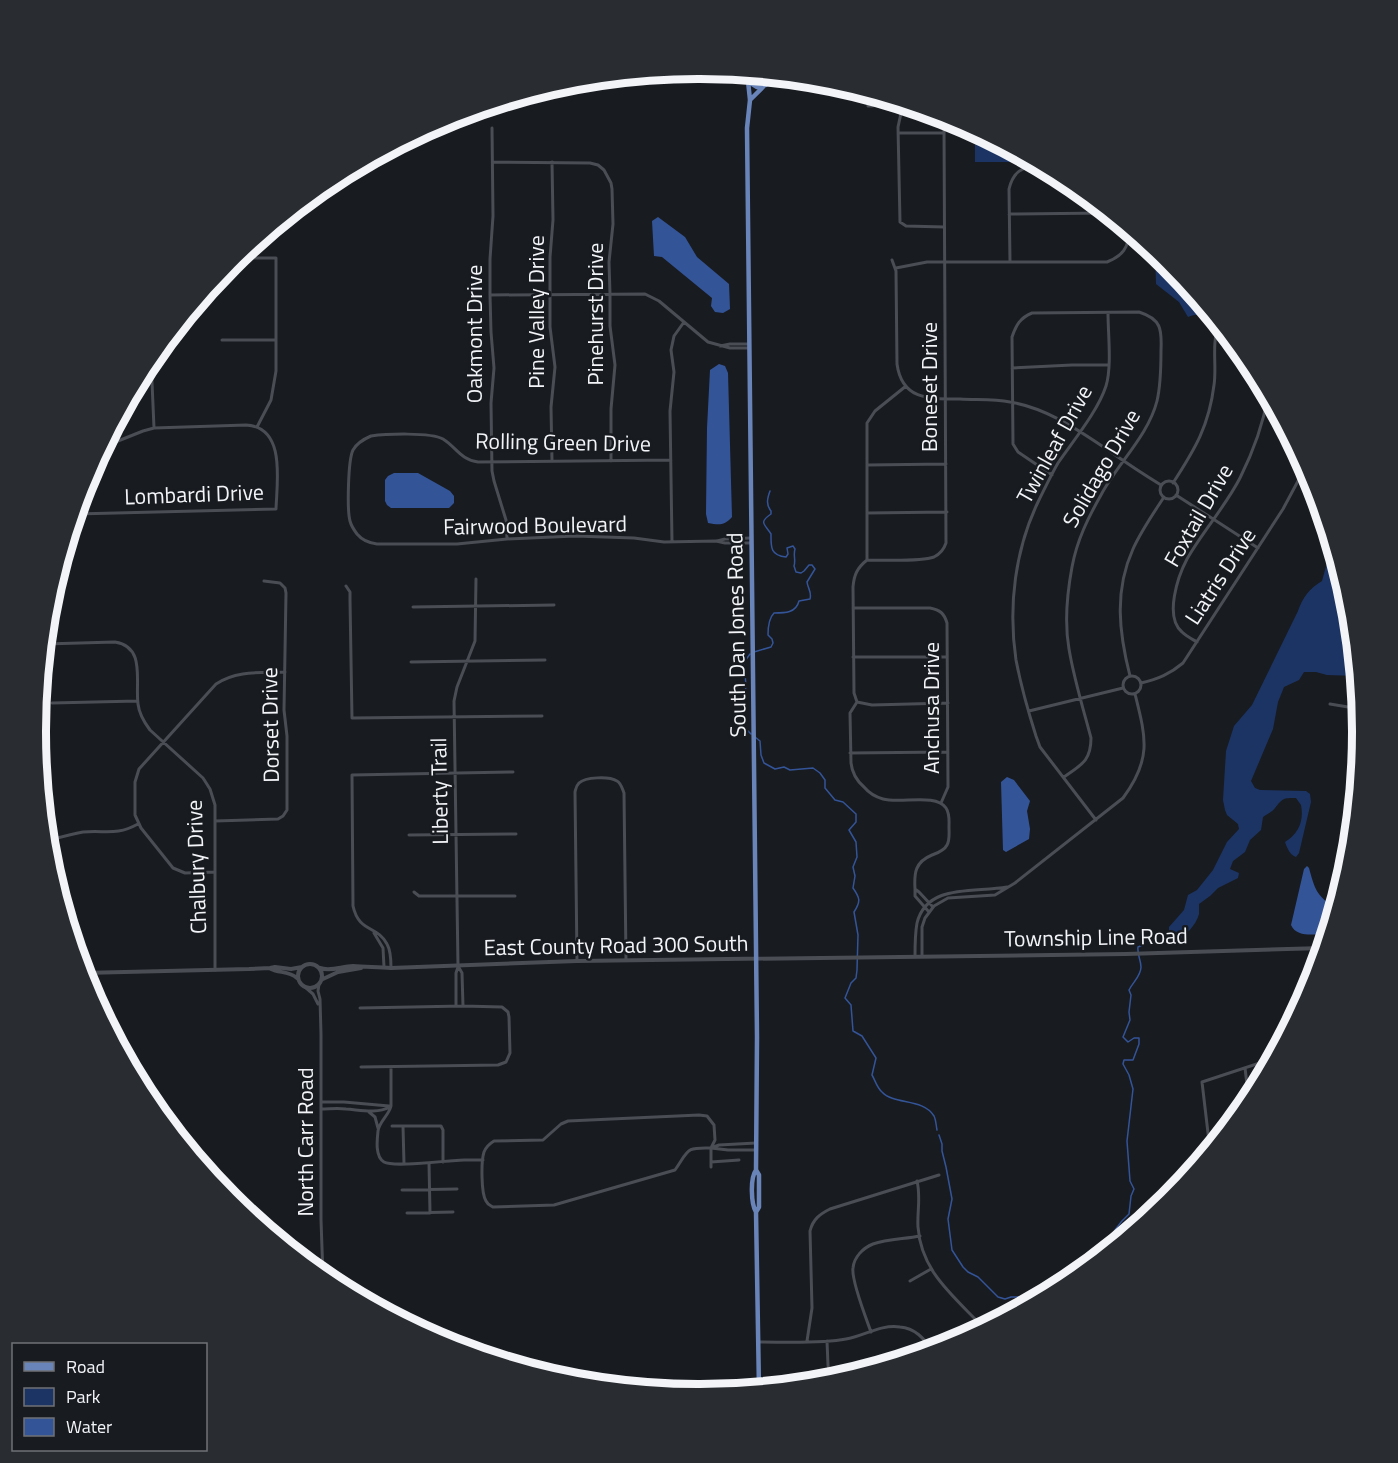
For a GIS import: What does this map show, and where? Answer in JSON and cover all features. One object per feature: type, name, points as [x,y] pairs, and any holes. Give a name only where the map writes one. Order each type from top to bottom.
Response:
[{"type":"main road","points":[[748,81],[754,86],[766,85]]},
{"type":"main road","name":"South Dan Jones Road","points":[[748,81],[750,100],[747,128],[756,959],[756,1170],[753,1175],[753,1207],[756,1212],[759,1381]]},
{"type":"main road","points":[[750,100],[766,85]]},
{"type":"street","points":[[766,85],[770,83]]},
{"type":"street","points":[[870,101],[868,106],[881,105]]},
{"type":"street","points":[[901,112],[898,133],[900,220],[902,225],[906,226],[945,226]]},
{"type":"street","name":"Boneset Drive","points":[[867,560],[934,557],[940,553],[946,543],[944,127]]},
{"type":"street","name":"Oakmont Drive","points":[[492,128],[493,216],[490,260],[494,368],[491,403],[492,462],[494,481],[506,520],[507,538]]},
{"type":"street","points":[[898,133],[944,133]]},
{"type":"street","points":[[492,162],[552,162]]},
{"type":"street","name":"Pinehurst Drive","points":[[552,162],[590,163],[604,170],[611,183],[610,326],[615,365],[611,409],[611,461]]},
{"type":"street","name":"Pine Valley Drive","points":[[552,162],[550,327],[555,367],[551,407],[552,461]]},
{"type":"street","points":[[1010,262],[1009,189],[1011,179],[1027,167]]},
{"type":"street","points":[[1009,214],[1095,213]]},
{"type":"street","points":[[896,268],[924,262],[1107,262],[1123,252],[1128,240]]},
{"type":"street","points":[[114,442],[154,428],[246,425],[257,427],[266,412],[273,391],[276,371],[276,258],[251,258]]},
{"type":"street","points":[[892,260],[896,268],[897,364],[906,387],[924,398],[995,399],[1030,406],[1080,432],[1161,485]]},
{"type":"street","points":[[490,295],[640,294],[658,301],[704,340],[730,348],[749,346]]},
{"type":"street","name":"Solidago Drive","points":[[1012,368],[1012,337],[1019,321],[1032,313],[1139,312],[1154,319],[1162,333],[1157,402],[1147,425],[1102,493],[1081,532],[1072,567],[1067,597],[1068,648],[1091,738],[1091,747],[1084,763],[1064,777]]},
{"type":"street","name":"Twinleaf Drive","points":[[1096,820],[1040,747],[1017,662],[1013,626],[1013,594],[1024,538],[1038,502],[1056,466],[1080,432],[1106,386],[1108,313]]},
{"type":"street","points":[[672,542],[670,411],[674,372],[672,344],[678,329],[684,322]]},
{"type":"street","points":[[1173,483],[1196,448],[1210,409],[1215,374],[1217,334]]},
{"type":"street","points":[[222,340],[276,340]]},
{"type":"street","points":[[1052,475],[1017,452],[1013,444],[1012,368],[1108,365]]},
{"type":"street","points":[[152,376],[154,428]]},
{"type":"street","points":[[857,702],[854,693],[853,578],[860,566],[867,560],[867,427],[869,418],[875,411],[906,387]]},
{"type":"street","name":"Foxtail Drive","points":[[1197,642],[1181,632],[1176,624],[1173,610],[1177,585],[1187,559],[1239,480],[1255,445],[1266,409]]},
{"type":"street","name":"Lombardi Drive","points":[[84,514],[276,509],[277,467],[273,444],[264,430],[257,427]]},
{"type":"street","name":"Rolling Green Drive","points":[[357,536],[350,520],[349,466],[352,452],[357,445],[364,439],[377,435],[434,436],[444,440],[467,460],[478,462],[671,460]]},
{"type":"street","points":[[868,465],[946,464]]},
{"type":"street","name":"Liatris Drive","points":[[1141,683],[1160,678],[1184,663],[1283,509],[1300,477]]},
{"type":"street","points":[[1166,482],[1173,483],[1178,489],[1176,495],[1172,499],[1164,497],[1160,491],[1161,485],[1166,482]]},
{"type":"street","points":[[1176,495],[1258,548]]},
{"type":"street","points":[[1130,676],[1120,628],[1119,608],[1122,585],[1133,549],[1164,497]]},
{"type":"street","points":[[867,513],[947,512]]},
{"type":"street","name":"Fairwood Boulevard","points":[[357,536],[377,544],[457,544],[507,538],[565,536],[605,536],[672,542],[725,539],[751,541]]},
{"type":"street","name":"Liberty Trail","points":[[463,1006],[462,973],[458,966],[454,717],[455,691],[476,641],[476,579]]},
{"type":"street","name":"Dorset Drive","points":[[215,821],[279,819],[287,810],[287,736],[284,710],[285,588],[277,582],[264,581]]},
{"type":"street","points":[[346,586],[350,592],[352,718],[542,716]]},
{"type":"street","points":[[413,607],[554,605]]},
{"type":"street","name":"Anchusa Drive","points":[[853,608],[938,609],[947,623],[948,787],[941,803]]},
{"type":"street","name":"Chalbury Drive","points":[[52,644],[114,642],[131,650],[137,662],[138,701],[140,714],[145,723],[210,789],[215,806],[215,970]]},
{"type":"street","points":[[853,657],[947,657]]},
{"type":"street","points":[[411,662],[545,660]]},
{"type":"street","points":[[215,872],[185,873],[173,868],[138,824],[135,815],[136,775],[163,742],[221,681],[243,674],[285,672]]},
{"type":"street","points":[[1130,676],[1138,678],[1141,683],[1141,689],[1135,694],[1127,693],[1123,688],[1124,681],[1130,676]]},
{"type":"street","points":[[1029,711],[1123,688]]},
{"type":"street","points":[[922,956],[921,936],[925,918],[933,907],[948,898],[995,895],[1123,798],[1136,780],[1143,758],[1143,725],[1135,694]]},
{"type":"street","points":[[52,704],[138,701]]},
{"type":"street","points":[[857,702],[872,705],[948,703]]},
{"type":"street","points":[[857,702],[850,713],[850,763],[860,784],[882,799],[933,801],[941,803],[948,812],[949,840],[947,845],[943,850],[929,856],[915,870],[915,896],[929,912]]},
{"type":"street","points":[[1330,704],[1351,707]]},
{"type":"street","points":[[850,753],[948,752]]},
{"type":"street","points":[[391,968],[388,944],[381,936],[363,925],[353,906],[352,775],[513,772]]},
{"type":"street","points":[[576,961],[575,792],[582,781],[600,778],[617,781],[621,784],[624,793],[626,960]]},
{"type":"street","points":[[56,839],[84,832],[119,832],[138,824]]},
{"type":"street","points":[[409,835],[516,834]]},
{"type":"street","points":[[915,956],[918,920],[929,903],[943,894],[954,891],[992,890],[1008,887]]},
{"type":"street","points":[[915,890],[919,891],[933,907]]},
{"type":"street","points":[[414,892],[418,896],[515,896]]},
{"type":"street","points":[[373,931],[383,948],[384,968]]},
{"type":"street","points":[[915,936],[921,936]]},
{"type":"street","name":"Township Line Road","points":[[869,957],[1126,954],[1314,948]]},
{"type":"street","name":"East County Road 300 South","points":[[320,968],[326,970],[352,966],[391,968],[576,961],[869,957]]},
{"type":"street","points":[[93,973],[275,967],[291,969],[311,963],[320,968],[322,974],[320,982],[313,988],[305,987]]},
{"type":"street","points":[[456,1006],[458,966]]},
{"type":"street","points":[[298,978],[302,967]]},
{"type":"street","points":[[270,968],[298,978],[315,998],[320,1009]]},
{"type":"street","name":"East County Road 300 South","points":[[320,982],[333,973],[365,968]]},
{"type":"street","name":"North Carr Road","points":[[320,982],[318,991],[323,1263]]},
{"type":"street","points":[[360,1008],[502,1007],[508,1012],[510,1053],[506,1062],[498,1065],[361,1067]]},
{"type":"street","points":[[1208,1140],[1202,1082],[1261,1063]]},
{"type":"street","points":[[378,1129],[390,1112],[391,1067]]},
{"type":"street","points":[[1245,1068],[1247,1086]]},
{"type":"street","points":[[321,1102],[391,1107]]},
{"type":"street","points":[[321,1109],[343,1108],[369,1112],[391,1107]]},
{"type":"street","points":[[369,1112],[375,1117],[378,1129],[379,1157],[387,1164],[483,1160]]},
{"type":"street","points":[[739,1160],[711,1164],[711,1148],[715,1140],[714,1125],[707,1116],[568,1121],[561,1124],[543,1140],[494,1141],[488,1145],[484,1150],[483,1193],[485,1201],[493,1207],[554,1205],[675,1170],[687,1152],[694,1148],[711,1148],[728,1150],[756,1150]]},
{"type":"street","points":[[392,1126],[441,1126],[443,1162]]},
{"type":"street","points":[[403,1126],[404,1164]]},
{"type":"street","points":[[711,1148],[719,1145],[756,1143]]},
{"type":"street","points":[[429,1163],[430,1213]]},
{"type":"street","points":[[807,1341],[812,1308],[810,1231],[814,1220],[831,1209],[939,1174]]},
{"type":"street","points":[[917,1181],[920,1196],[918,1221],[924,1253],[931,1269],[943,1286],[978,1322]]},
{"type":"street","points":[[402,1190],[457,1189]]},
{"type":"street","points":[[406,1213],[453,1212]]},
{"type":"street","points":[[871,1332],[853,1275],[856,1258],[861,1251],[871,1245],[920,1236]]},
{"type":"street","points":[[910,1281],[931,1269]]},
{"type":"street","points":[[758,1342],[846,1339],[888,1326],[906,1328],[922,1336],[926,1343]]},
{"type":"street","points":[[827,1341],[829,1370]]},
{"type":"green space","points":[[975,140],[1018,162],[975,162]]},
{"type":"green space","points":[[1155,266],[1202,316],[1188,317],[1179,302],[1156,284]]},
{"type":"green space","points":[[1328,559],[1339,604],[1349,676],[1304,672],[1299,680],[1284,687],[1278,702],[1273,729],[1251,781],[1255,788],[1260,790],[1306,791],[1310,794],[1311,802],[1299,853],[1296,857],[1292,855],[1285,842],[1294,835],[1299,826],[1302,816],[1301,805],[1296,798],[1282,800],[1263,817],[1261,830],[1250,840],[1245,852],[1233,861],[1230,869],[1239,873],[1238,878],[1218,888],[1199,904],[1199,914],[1195,922],[1176,942],[1169,935],[1169,927],[1184,910],[1188,895],[1197,890],[1213,870],[1227,842],[1239,829],[1238,824],[1227,815],[1223,800],[1226,751],[1234,726],[1252,705],[1304,597],[1322,581]]},
{"type":"water","points":[[658,217],[685,237],[697,257],[729,284],[730,309],[723,313],[715,312],[711,306],[712,298],[662,257],[654,256],[652,221]]},
{"type":"water","points":[[719,364],[725,366],[728,373],[732,517],[718,524],[708,523],[706,514],[710,370]]},
{"type":"water","points":[[394,473],[418,473],[450,491],[454,496],[454,503],[449,508],[391,508],[385,501],[385,480]]},
{"type":"water","points":[[1007,777],[1014,780],[1030,801],[1027,811],[1030,829],[1029,839],[1006,852],[1003,850],[1001,782]]},
{"type":"water","points":[[1307,866],[1309,868],[1317,891],[1328,903],[1319,935],[1302,934],[1291,925],[1304,869]]},
{"type":"waterway","points":[[754,652],[771,647],[773,643],[768,635],[768,629],[774,613],[790,612],[799,601],[810,599],[807,582],[815,569],[809,565],[801,573],[796,572],[793,546],[787,548],[786,557],[772,550],[771,534],[764,522],[771,514],[768,506],[770,491]]},
{"type":"waterway","points":[[750,654],[743,667],[746,686],[744,727],[751,734]]},
{"type":"waterway","points":[[755,737],[760,741],[764,763],[775,769],[813,768],[825,780],[825,788],[835,800],[843,802],[856,814],[856,822],[849,830],[856,842],[857,857],[853,867],[855,876],[853,888],[859,900],[854,912],[858,935],[857,970],[856,978],[851,983],[845,998],[851,1005],[853,1031],[862,1036],[876,1058],[872,1075],[880,1090],[894,1099],[923,1106],[929,1110],[935,1118],[937,1130]]},
{"type":"waterway","points":[[1111,1236],[1129,1214],[1134,1189],[1130,1181],[1127,1141],[1133,1089],[1123,1064],[1124,1060],[1133,1060],[1139,1038],[1128,1042],[1123,1037],[1130,1020],[1131,995],[1129,990],[1141,970],[1138,947],[1143,945]]},
{"type":"waterway","points":[[939,1135],[952,1199],[948,1219],[952,1250],[963,1267],[978,1277],[998,1297],[1005,1299],[1025,1297]]}]
